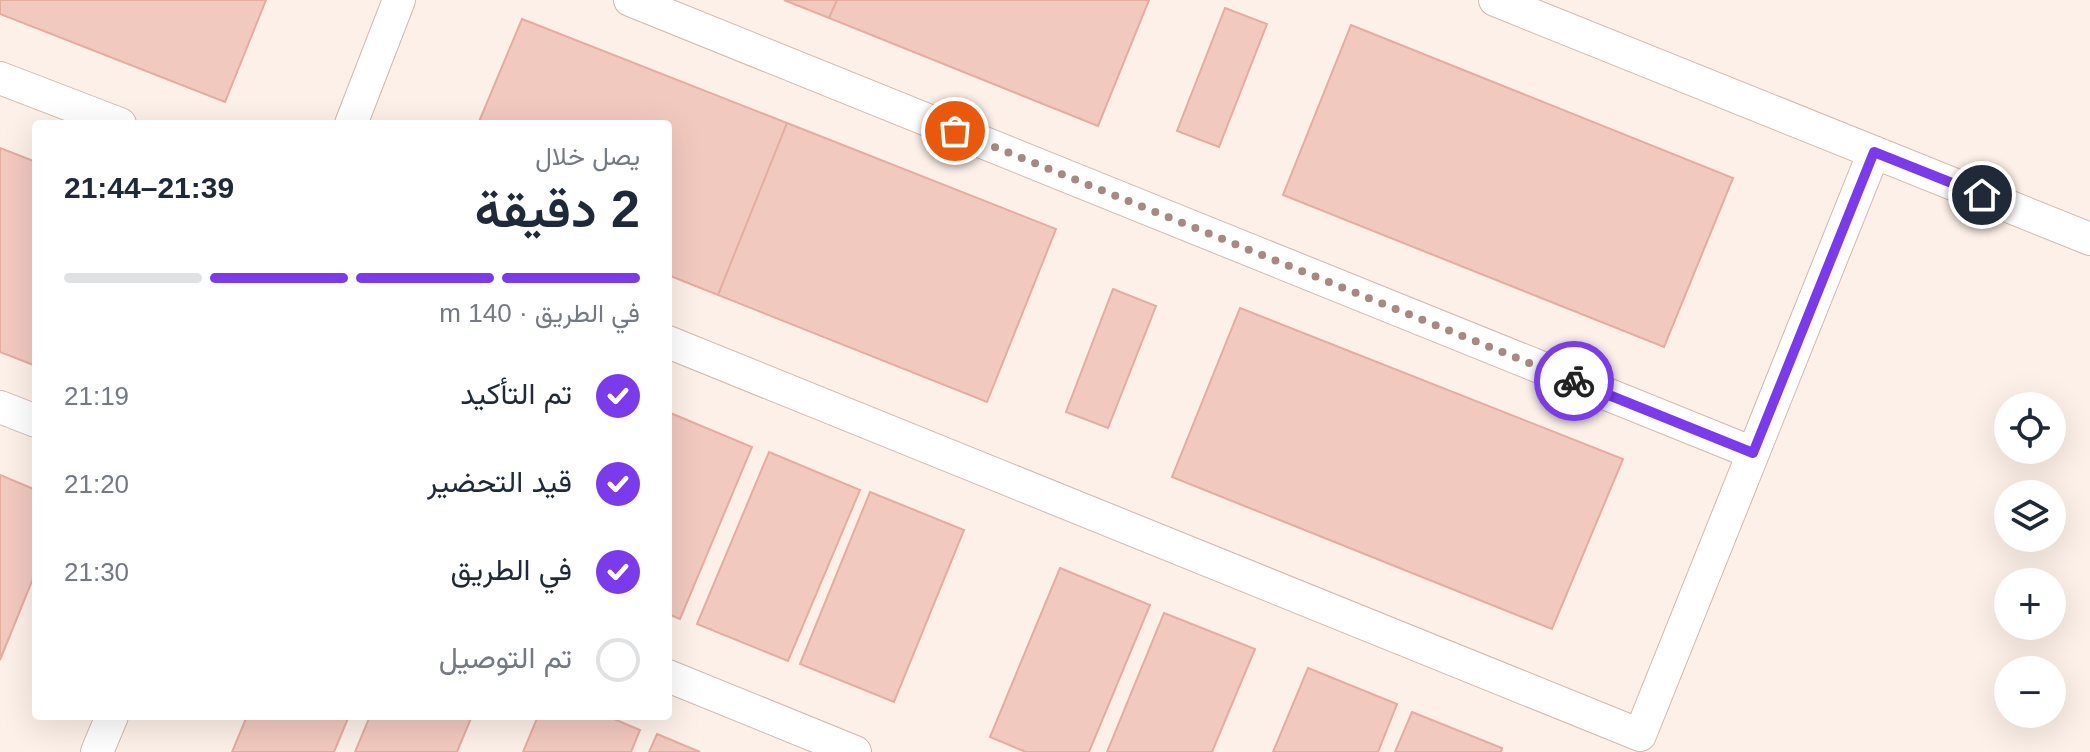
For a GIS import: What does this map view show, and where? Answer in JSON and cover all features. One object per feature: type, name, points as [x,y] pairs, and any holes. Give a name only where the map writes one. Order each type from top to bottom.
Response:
[{"type":"street","points":[[353,120],[399,0]]},
{"type":"street","points":[[630,0],[1753,453]]},
{"type":"street","points":[[1495,0],[2090,239]]},
{"type":"street","points":[[0,78],[110,120]]},
{"type":"street","points":[[672,344],[1636,744],[1874,152]]},
{"type":"street","points":[[0,407],[32,419]]},
{"type":"street","points":[[672,678],[855,752]]},
{"type":"street","points":[[97,752],[110,720]]},
{"type":"building","points":[[0,0],[266,0],[225,102],[0,14]]},
{"type":"building","points":[[784,0],[837,0],[829,18]]},
{"type":"building","points":[[837,0],[1149,0],[1098,126],[829,18]]},
{"type":"building","points":[[1225,8],[1267,24],[1219,147],[1177,131]]},
{"type":"building","points":[[522,19],[787,123],[718,295],[672,277],[672,120],[480,120]]},
{"type":"building","points":[[1351,25],[1733,178],[1664,347],[1283,195]]},
{"type":"building","points":[[787,123],[1056,229],[987,402],[718,295]]},
{"type":"building","points":[[0,148],[32,160],[32,364],[0,352]]},
{"type":"building","points":[[1113,289],[1156,306],[1108,428],[1066,412]]},
{"type":"building","points":[[1240,308],[1623,459],[1552,629],[1172,477]]},
{"type":"building","points":[[672,414],[752,447],[680,619],[672,616]]},
{"type":"building","points":[[769,452],[860,490],[788,661],[697,624]]},
{"type":"building","points":[[0,475],[32,488],[32,581],[0,660]]},
{"type":"building","points":[[870,492],[964,530],[894,702],[800,664]]},
{"type":"building","points":[[1060,568],[1150,605],[1089,752],[1026,752],[990,737]]},
{"type":"building","points":[[1164,613],[1255,649],[1212,752],[1107,752]]},
{"type":"building","points":[[1308,668],[1397,704],[1378,752],[1273,752]]},
{"type":"building","points":[[1412,712],[1502,748],[1501,752],[1395,752]]},
{"type":"building","points":[[245,720],[347,720],[334,752],[232,752]]},
{"type":"building","points":[[368,720],[470,720],[457,752],[355,752]]},
{"type":"building","points":[[536,720],[616,720],[640,730],[631,752],[523,752]]},
{"type":"building","points":[[657,734],[700,752],[649,752]]},
{"type":"way so far","points":[[955,131],[1574,381]]},
{"type":"route","points":[[1574,381],[1753,453],[1874,152],[1982,195]]}]
